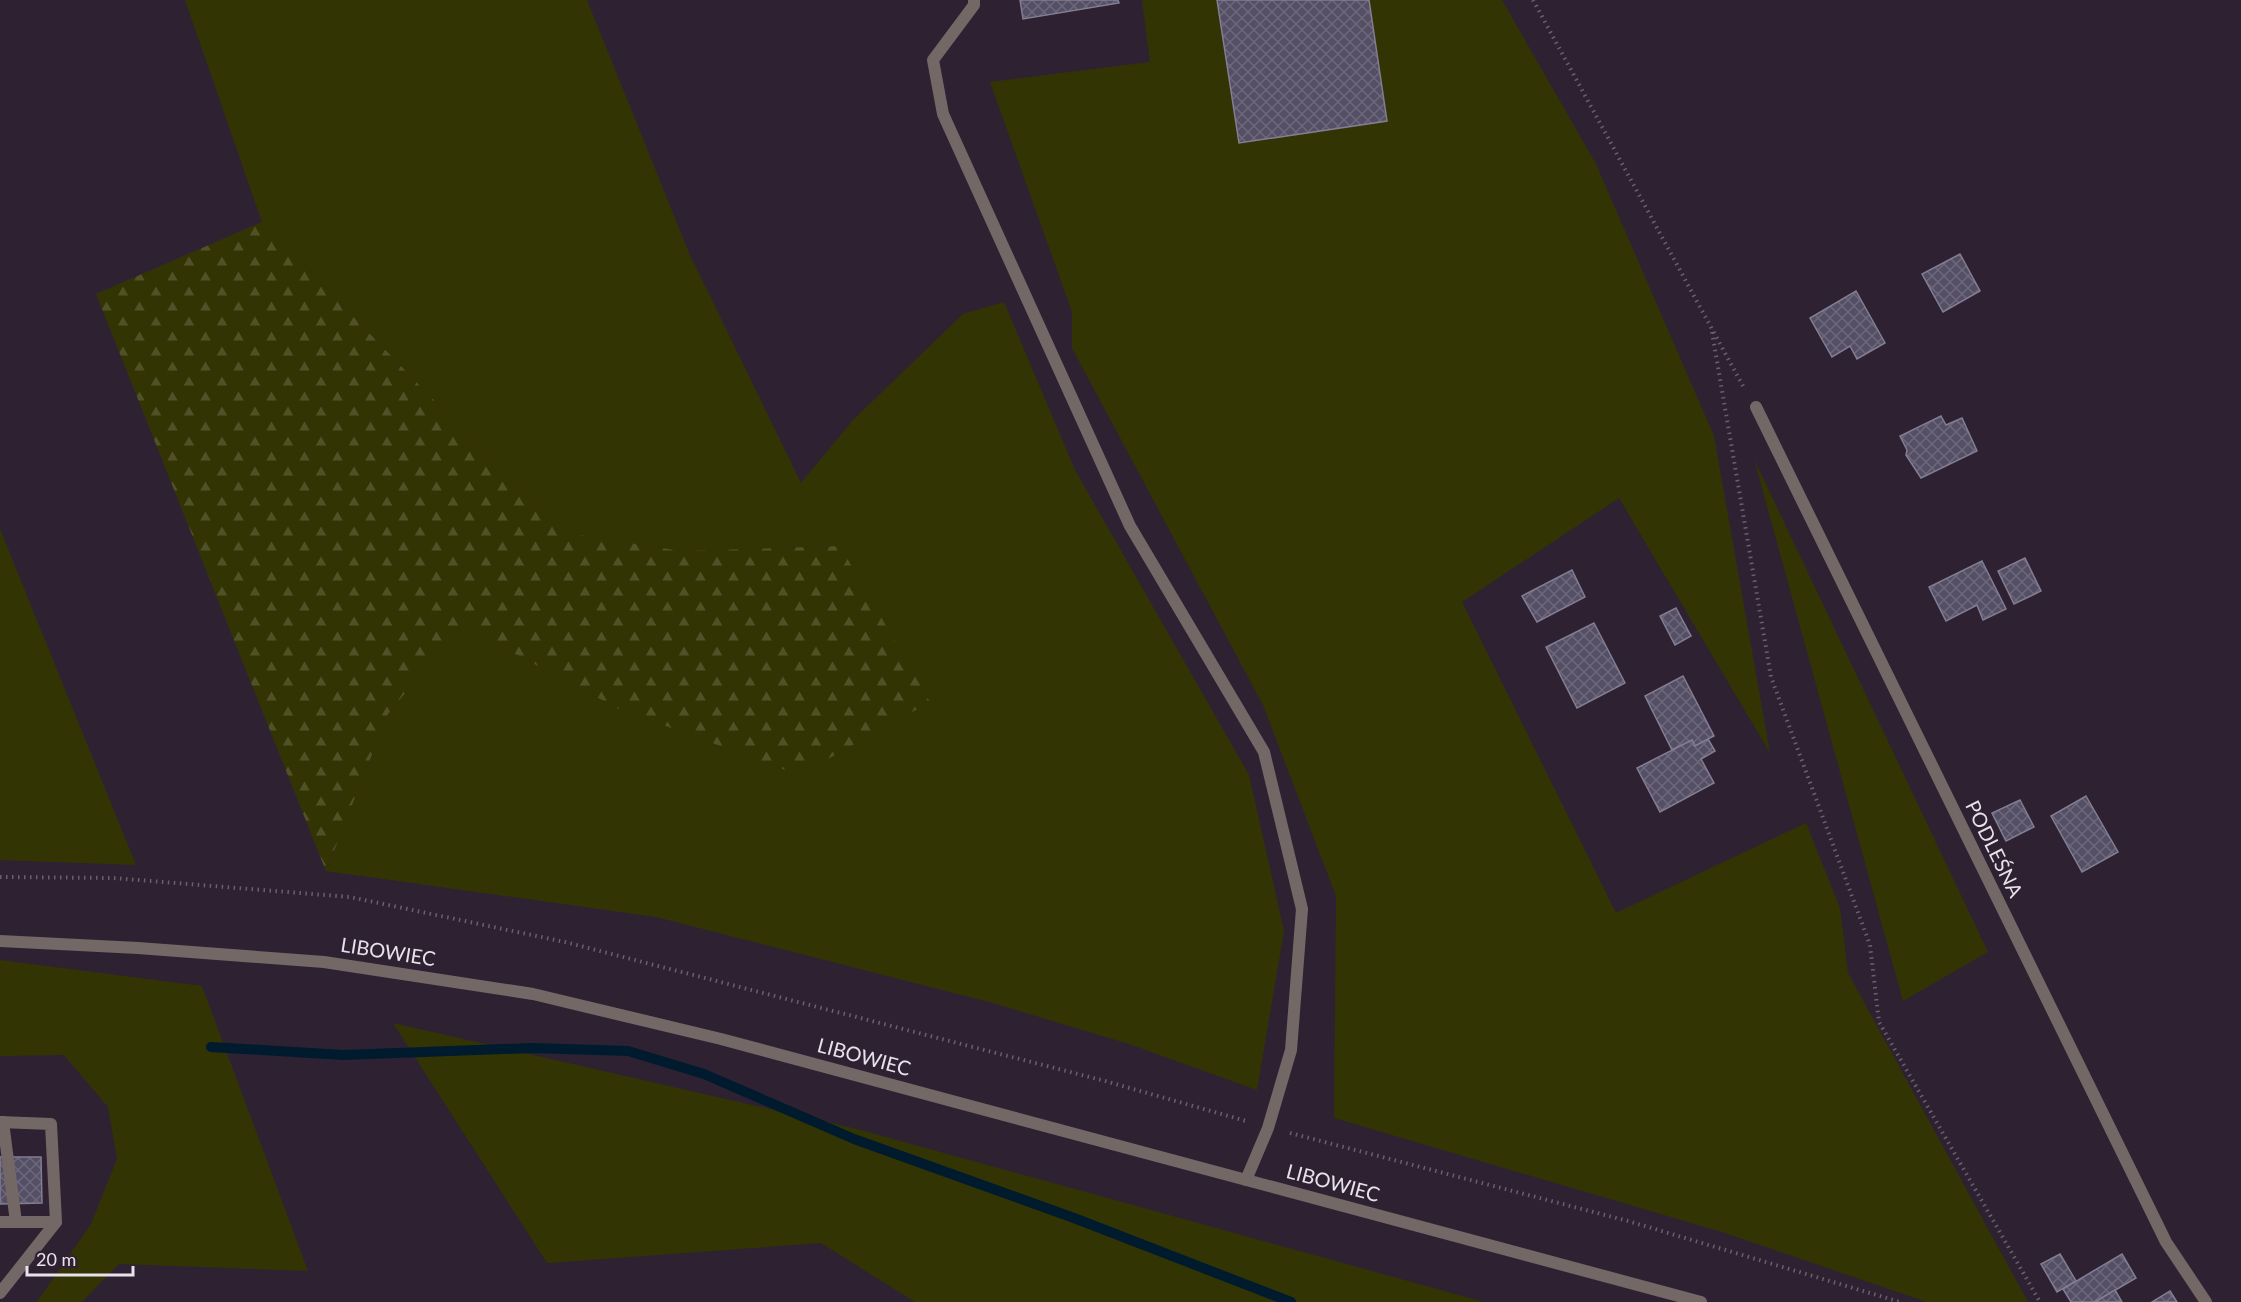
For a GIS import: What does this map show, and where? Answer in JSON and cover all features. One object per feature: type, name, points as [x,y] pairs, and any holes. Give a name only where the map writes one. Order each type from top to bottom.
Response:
[{"type":"street","points":[[974,0],[974,5],[933,60],[943,114],[1130,526],[1264,752],[1302,909],[1291,1050],[1268,1128],[1246,1180]]},
{"type":"street","name":"PODLEŚNA","points":[[1756,407],[2166,1242],[2206,1302]]},
{"type":"street","name":"LIBOWIEC","points":[[0,942],[138,948],[324,962],[533,994],[721,1039],[1701,1302]]},
{"type":"street","points":[[0,1293],[56,1222],[51,1124],[2,1122],[16,1222]]},
{"type":"street","points":[[0,1222],[56,1222]]},
{"type":"path","points":[[1533,0],[1712,332],[1756,407]]},
{"type":"path","points":[[1712,332],[1771,677],[1870,945],[1879,1022],[2040,1302]]},
{"type":"path","points":[[0,877],[113,878],[350,897],[565,942],[1105,1081],[1268,1128],[1628,1221],[1900,1302]]},
{"type":"green space","points":[[185,0],[587,0],[689,253],[801,483],[853,420],[963,314],[1004,302],[1075,470],[1249,775],[1284,931],[1257,1090],[1129,1044],[993,1003],[656,917],[326,871],[388,714],[461,625],[617,708],[840,546],[681,551],[561,532],[262,222]]},
{"type":"green space","points":[[1142,0],[1502,0],[1596,164],[1714,436],[1770,753],[1619,498],[1462,602],[1616,913],[1806,823],[1840,908],[1848,973],[2028,1302],[1927,1302],[1722,1232],[1334,1118],[1336,896],[1263,705],[1072,348],[1072,312],[990,82],[1150,62]]},
{"type":"green space","points":[[262,222],[561,532],[681,551],[840,546],[930,702],[799,775],[617,708],[461,625],[388,714],[326,871],[96,294]]},
{"type":"green space","points":[[1754,459],[1988,952],[1903,1001]]},
{"type":"green space","points":[[0,529],[136,865],[0,860]]},
{"type":"green space","points":[[0,960],[202,986],[308,1271],[119,1264],[82,1302],[37,1302],[91,1224],[117,1159],[108,1107],[64,1055],[0,1056]]},
{"type":"green space","points":[[393,1023],[857,1129],[1484,1302],[915,1302],[821,1243],[547,1263]]},
{"type":"building","points":[[1020,0],[1118,0],[1119,3],[1023,19]]},
{"type":"building","points":[[1217,0],[1369,0],[1387,121],[1239,143]]},
{"type":"building","points":[[1960,254],[1980,291],[1943,312],[1922,274]]},
{"type":"building","points":[[1856,291],[1885,343],[1857,359],[1850,346],[1832,357],[1810,318]]},
{"type":"building","points":[[1941,416],[1946,425],[1962,418],[1977,451],[1921,478],[1906,455],[1907,450],[1900,436]]},
{"type":"building","points":[[2025,558],[2041,591],[2014,604],[1998,571]]},
{"type":"building","points":[[1982,561],[2006,609],[1983,620],[1977,605],[1946,621],[1929,587]]},
{"type":"building","points":[[1572,570],[1585,597],[1537,622],[1522,596]]},
{"type":"building","points":[[1676,608],[1691,636],[1675,645],[1660,616]]},
{"type":"building","points":[[1594,623],[1625,683],[1577,708],[1546,647]]},
{"type":"building","points":[[1683,676],[1714,736],[1695,746],[1692,740],[1672,750],[1645,696]]},
{"type":"building","points":[[1708,739],[1715,751],[1701,759],[1714,783],[1660,812],[1637,768],[1692,740],[1695,746]]},
{"type":"building","points":[[2086,796],[2118,852],[2082,872],[2051,816]]},
{"type":"building","points":[[2020,800],[2034,827],[2006,841],[1992,813]]},
{"type":"building","points":[[0,1157],[41,1157],[42,1203],[0,1204]]},
{"type":"building","points":[[2060,1254],[2076,1281],[2057,1292],[2041,1264]]},
{"type":"building","points":[[2122,1254],[2136,1278],[2095,1302],[2071,1302],[2063,1289]]},
{"type":"building","points":[[2115,1290],[2122,1302],[2095,1302]]},
{"type":"building","points":[[2170,1291],[2177,1302],[2152,1302]]},
{"type":"waterway","points":[[211,1047],[343,1055],[533,1048],[628,1051],[704,1074],[854,1139],[1074,1218],[1291,1302]]}]
